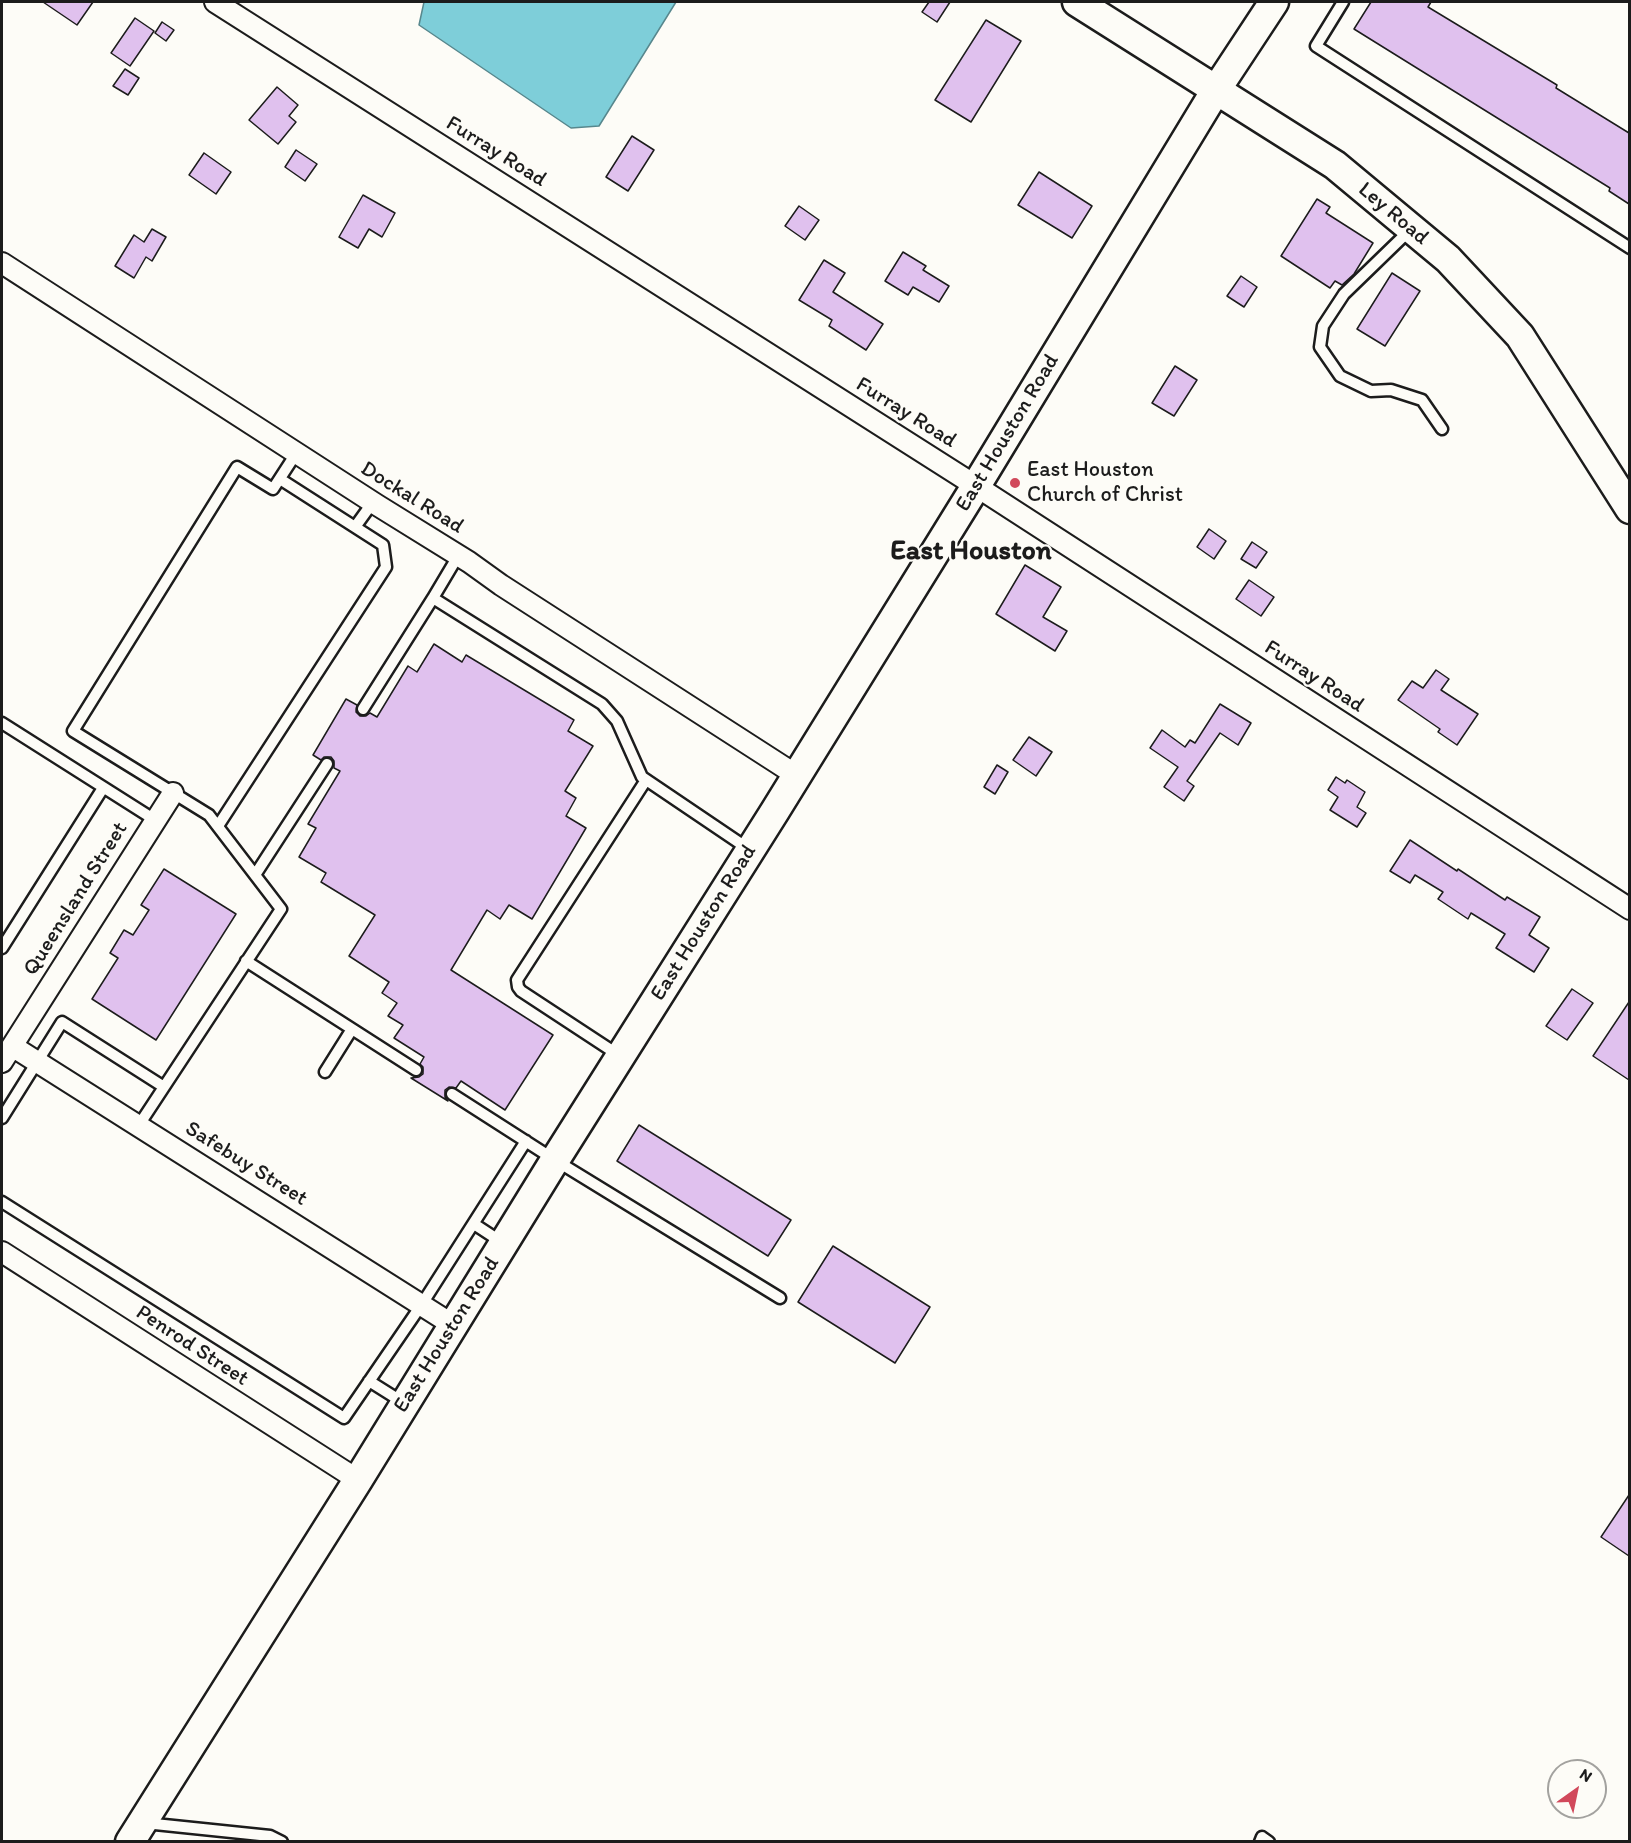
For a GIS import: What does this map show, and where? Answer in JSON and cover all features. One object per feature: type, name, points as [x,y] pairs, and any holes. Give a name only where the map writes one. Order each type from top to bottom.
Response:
[{"type":"street","name":"Ley Road","points":[[1077,2],[1335,165],[1448,259],[1520,336],[1629,509]]},
{"type":"street","name":"East Houston Road","points":[[136,1832],[750,850],[976,486],[1216,90],[1274,2]]},
{"type":"street","name":"Furray Road","points":[[222,3],[976,486],[1629,909]]},
{"type":"street","name":"Dockal Road","points":[[2,263],[796,775]]},
{"type":"street","name":"Queensland Street","points":[[5,1049],[173,792]]},
{"type":"street","name":"Safebuy Street","points":[[5,1049],[37,1062],[453,1325]]},
{"type":"street","name":"Penrod Street","points":[[2,1252],[358,1480]]},
{"type":"lane","points":[[1343,2],[1316,46],[1629,248]]},
{"type":"lane","points":[[1411,228],[1344,294],[1323,326],[1320,347],[1340,376],[1371,391],[1391,390],[1422,400],[1442,429]]},
{"type":"lane","points":[[139,1125],[281,909],[210,815],[73,731],[237,467],[273,489],[297,452]]},
{"type":"lane","points":[[218,826],[386,567],[383,545],[280,478]]},
{"type":"lane","points":[[355,527],[373,502]]},
{"type":"lane","points":[[363,709],[458,556]]},
{"type":"lane","points":[[433,598],[602,704],[617,721],[636,766],[646,780],[750,850]]},
{"type":"lane","points":[[2,723],[155,820]]},
{"type":"lane","points":[[255,875],[327,764]]},
{"type":"lane","points":[[620,1056],[521,991],[517,980],[646,780]]},
{"type":"lane","points":[[2,948],[103,788]]},
{"type":"lane","points":[[246,961],[416,1070]]},
{"type":"lane","points":[[2,1118],[62,1022],[164,1087]]},
{"type":"lane","points":[[325,1072],[352,1029]]},
{"type":"lane","points":[[452,1094],[780,1298]]},
{"type":"lane","points":[[2,1202],[344,1418],[422,1304],[526,1141]]},
{"type":"lane","points":[[474,1224],[503,1243]]},
{"type":"lane","points":[[369,1381],[405,1404]]},
{"type":"lane","points":[[136,1832],[270,1836],[282,1842]]},
{"type":"lane","points":[[1260,1842],[1262,1837],[1269,1842]]},
{"type":"water","points":[[424,2],[676,2],[599,126],[571,128],[419,25]]},
{"type":"building","points":[[43,2],[93,2],[77,25]]},
{"type":"building","points":[[929,2],[950,2],[937,22],[922,12]]},
{"type":"building","points":[[1371,2],[1431,2],[1428,7],[1557,85],[1556,88],[1629,133],[1629,204],[1609,191],[1610,188],[1354,29]]},
{"type":"building","points":[[135,18],[154,31],[130,66],[111,53]]},
{"type":"building","points":[[986,20],[1021,41],[971,122],[935,100]]},
{"type":"building","points":[[162,22],[174,30],[166,41],[155,33]]},
{"type":"building","points":[[125,69],[139,78],[128,95],[113,86]]},
{"type":"building","points":[[277,87],[298,105],[289,116],[296,122],[278,144],[249,120]]},
{"type":"building","points":[[632,136],[654,150],[628,191],[606,177]]},
{"type":"building","points":[[296,150],[317,164],[305,181],[285,167]]},
{"type":"building","points":[[204,153],[231,172],[216,194],[189,175]]},
{"type":"building","points":[[1039,172],[1092,206],[1072,238],[1018,205]]},
{"type":"building","points":[[363,195],[395,213],[382,237],[369,229],[358,248],[339,237]]},
{"type":"building","points":[[1317,199],[1330,207],[1326,213],[1373,243],[1354,274],[1342,285],[1335,281],[1330,288],[1281,256]]},
{"type":"building","points":[[799,206],[819,220],[805,240],[785,226]]},
{"type":"building","points":[[152,229],[166,237],[152,261],[146,257],[134,278],[115,266],[134,235],[144,242]]},
{"type":"building","points":[[903,252],[926,266],[923,270],[949,286],[939,302],[913,287],[908,295],[885,281]]},
{"type":"building","points":[[824,260],[845,273],[833,292],[883,324],[866,350],[829,326],[832,320],[799,300]]},
{"type":"building","points":[[1392,273],[1420,291],[1385,346],[1357,329]]},
{"type":"building","points":[[1241,276],[1257,287],[1244,307],[1227,296]]},
{"type":"building","points":[[1175,366],[1197,380],[1174,416],[1152,403]]},
{"type":"building","points":[[1209,529],[1226,541],[1214,559],[1197,547]]},
{"type":"building","points":[[1252,542],[1267,552],[1256,568],[1241,559]]},
{"type":"building","points":[[1025,565],[1061,587],[1043,617],[1067,631],[1055,651],[996,614]]},
{"type":"building","points":[[1249,580],[1274,597],[1261,616],[1236,599]]},
{"type":"building","points":[[434,644],[462,662],[466,655],[574,720],[568,731],[593,746],[565,791],[576,798],[566,816],[586,828],[532,919],[509,905],[500,919],[487,910],[451,970],[553,1035],[505,1110],[461,1081],[456,1088],[449,1087],[445,1090],[445,1097],[448,1101],[411,1078],[423,1074],[423,1067],[420,1064],[424,1057],[394,1038],[403,1025],[388,1016],[397,1003],[382,993],[389,982],[349,956],[375,915],[321,882],[326,873],[299,857],[316,828],[308,824],[340,771],[334,768],[334,761],[331,757],[324,757],[321,760],[313,755],[346,699],[357,705],[356,712],[360,716],[370,713],[377,717],[408,666],[417,672]]},
{"type":"building","points":[[1436,670],[1449,679],[1441,690],[1478,714],[1457,745],[1438,732],[1440,729],[1398,700],[1412,681],[1423,688]]},
{"type":"building","points":[[1220,704],[1251,723],[1238,745],[1220,733],[1187,781],[1194,786],[1184,801],[1164,787],[1178,767],[1150,748],[1162,730],[1185,747],[1190,740],[1195,743]]},
{"type":"building","points":[[1029,737],[1052,752],[1036,776],[1013,760]]},
{"type":"building","points":[[997,765],[1008,772],[995,794],[984,787]]},
{"type":"building","points":[[1336,777],[1345,783],[1347,780],[1365,792],[1357,807],[1366,813],[1357,827],[1330,810],[1338,797],[1328,790]]},
{"type":"building","points":[[1410,840],[1505,900],[1507,897],[1540,917],[1529,935],[1549,948],[1534,972],[1496,948],[1505,934],[1471,913],[1468,919],[1438,899],[1443,892],[1415,875],[1410,883],[1390,871]]},
{"type":"building","points":[[164,869],[236,914],[156,1040],[92,999],[118,958],[110,953],[124,930],[133,935],[149,910],[141,905]]},
{"type":"building","points":[[1572,989],[1593,1003],[1567,1040],[1546,1026]]},
{"type":"building","points":[[1629,1002],[1629,1080],[1593,1056]]},
{"type":"building","points":[[639,1125],[791,1220],[768,1256],[617,1161]]},
{"type":"building","points":[[833,1246],[930,1307],[895,1363],[798,1302]]},
{"type":"building","points":[[1629,1495],[1629,1556],[1601,1537]]},
{"type":"place","name":"East Houston Church of Christ","points":[[1015,483]]},
{"type":"district","name":"East Houston","points":[[971,552]]}]
